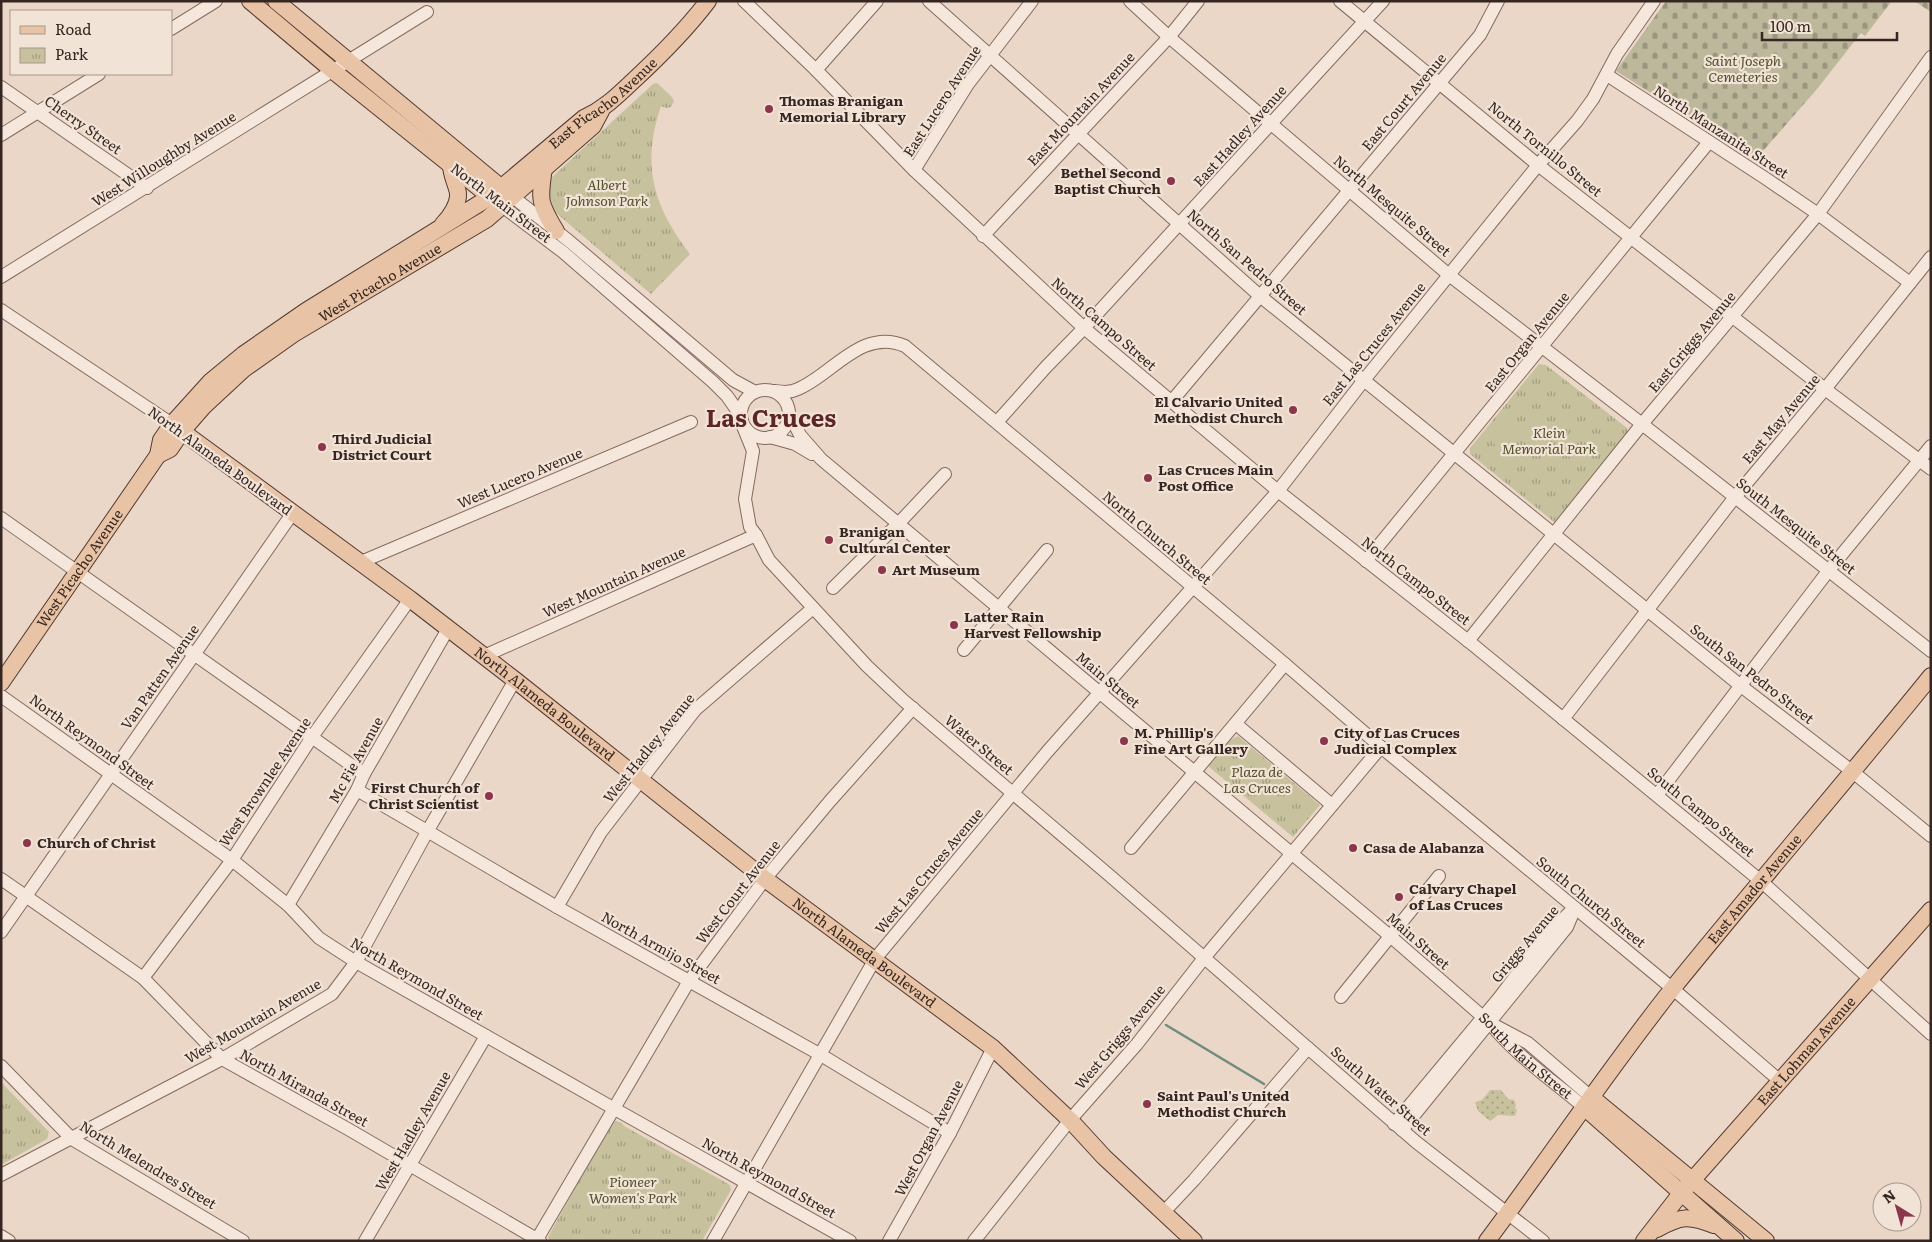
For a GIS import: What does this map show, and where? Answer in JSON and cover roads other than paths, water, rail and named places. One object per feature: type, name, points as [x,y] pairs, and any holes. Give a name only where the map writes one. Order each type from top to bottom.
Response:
[{"type":"main road","name":"North Main Street","points":[[250,1],[340,65],[502,197]]},
{"type":"main road","name":"North Main Street","points":[[276,1],[340,65],[451,166],[502,197]]},
{"type":"main road","name":"East Picacho Avenue","points":[[502,197],[584,118],[600,111],[649,67],[693,22],[708,1]]},
{"type":"main road","name":"West Picacho Avenue","points":[[1,683],[158,455],[170,449],[178,428],[210,382],[244,354],[306,311],[436,231],[502,197],[544,168],[593,126],[600,111]]},
{"type":"main road","points":[[436,231],[452,216],[458,194],[451,173],[451,166]]},
{"type":"main road","points":[[544,168],[540,200],[556,231]]},
{"type":"main road","name":"West Picacho Avenue","points":[[178,428],[220,390],[277,346],[487,219],[502,197]]},
{"type":"main road","name":"North Alameda Boulevard","points":[[178,428],[292,514],[410,599],[765,879],[993,1048],[1070,1120],[1104,1157],[1163,1214],[1194,1241]]},
{"type":"main road","name":"East Amador Avenue","points":[[1487,1241],[1587,1102],[1673,989],[1931,676]]},
{"type":"main road","name":"East Lohman Avenue","points":[[1647,1237],[1780,1081],[1931,910]]},
{"type":"main road","name":"South Main Street","points":[[1587,1102],[1688,1187],[1766,1241]]},
{"type":"main road","name":"South Main Street","points":[[1688,1187],[1721,1227],[1736,1241]]},
{"type":"main road","points":[[1647,1237],[1674,1219],[1695,1218],[1721,1227]]},
{"type":"street","points":[[172,28],[216,1]]},
{"type":"street","name":"North Campo Street","points":[[744,1],[816,70],[914,170],[1084,328],[1278,491],[1468,641]]},
{"type":"street","points":[[816,70],[877,1]]},
{"type":"street","name":"North San Pedro Street","points":[[928,1],[1260,296],[1555,535]]},
{"type":"street","name":"East Lucero Avenue","points":[[914,170],[950,111],[989,55],[1032,1]]},
{"type":"street","name":"North Mesquite Street","points":[[1130,1],[1169,37],[1449,275],[1642,424]]},
{"type":"street","name":"East Mountain Avenue","points":[[984,236],[1169,37],[1198,1]]},
{"type":"street","name":"North Tornillo Street","points":[[1340,1],[1538,165],[1733,318],[1931,469]]},
{"type":"street","name":"East Hadley Avenue","points":[[997,422],[1383,1]]},
{"type":"street","name":"East Court Avenue","points":[[1171,402],[1480,35],[1498,1]]},
{"type":"street","name":"East Las Cruces Avenue","points":[[1100,692],[1278,491],[1364,380],[1464,259],[1538,165],[1577,121],[1593,99],[1617,54],[1654,1]]},
{"type":"street","name":"West Willoughby Avenue","points":[[1,277],[147,188],[426,12]]},
{"type":"street","name":"East Griggs Avenue","points":[[1468,641],[1555,535],[1642,424],[1733,318],[1818,214],[1931,57]]},
{"type":"street","points":[[1,135],[97,75]]},
{"type":"street","name":"North Manzanita Street","points":[[1606,75],[1818,214],[1910,283]]},
{"type":"street","name":"Cherry Street","points":[[1,87],[147,188]]},
{"type":"street","name":"East Organ Avenue","points":[[1366,561],[1710,142]]},
{"type":"street","name":"North Main Street","points":[[502,197],[556,231],[734,380],[755,392]]},
{"type":"street","name":"North Main Street","points":[[502,197],[713,382],[727,396],[742,420]]},
{"type":"street","name":"East May Avenue","points":[[1563,719],[1735,497],[1931,257]]},
{"type":"street","name":"North Alameda Boulevard","points":[[1,310],[178,428]]},
{"type":"street","name":"North Church Street","points":[[775,391],[797,390],[839,360],[866,346],[880,342],[897,342],[905,346],[1285,664],[1381,747]]},
{"type":"street","points":[[789,412],[783,398],[775,391],[763,390],[755,392],[744,402],[742,420],[752,435],[768,438],[781,432],[786,426],[793,403],[809,389],[854,357],[878,349],[913,354]]},
{"type":"street","name":"Main Street","points":[[789,412],[800,435],[821,459],[1390,936],[1486,1020]]},
{"type":"street","name":"Water Street","points":[[742,420],[753,451],[746,488],[746,510],[750,527],[769,560],[867,666],[912,708],[1204,958]]},
{"type":"street","name":"West Lucero Avenue","points":[[360,562],[691,422]]},
{"type":"street","name":"South Mesquite Street","points":[[1642,424],[1931,651]]},
{"type":"street","name":"Water Street","points":[[756,535],[756,527],[751,511],[751,486],[759,452],[768,438]]},
{"type":"street","name":"Main Street","points":[[768,438],[795,444],[821,459]]},
{"type":"street","points":[[1657,795],[1829,570],[1931,446]]},
{"type":"street","points":[[834,588],[945,474]]},
{"type":"street","name":"Van Patten Avenue","points":[[1,932],[292,514]]},
{"type":"street","points":[[1,518],[364,774]]},
{"type":"street","name":"West Mountain Avenue","points":[[484,656],[756,535]]},
{"type":"street","name":"South San Pedro Street","points":[[1555,535],[1741,686],[1853,772],[1931,836]]},
{"type":"street","points":[[964,650],[1047,550]]},
{"type":"street","name":"West Brownlee Avenue","points":[[143,978],[232,860],[312,737],[410,599]]},
{"type":"street","name":"West Hadley Avenue","points":[[557,907],[602,832],[695,710],[813,608]]},
{"type":"street","name":"Mc Fie Avenue","points":[[288,904],[357,790],[364,774],[448,629]]},
{"type":"street","name":"South Campo Street","points":[[1468,641],[1762,882],[1931,1034]]},
{"type":"street","points":[[1131,848],[1285,664]]},
{"type":"street","name":"West Mountain Avenue","points":[[1,1175],[222,1059],[332,994],[356,962],[427,832],[515,680]]},
{"type":"street","name":"West Las Cruces Avenue","points":[[713,1241],[875,959],[1100,692]]},
{"type":"street","name":"North Reymond Street","points":[[1,696],[232,860],[288,904],[319,938],[356,962],[850,1241]]},
{"type":"street","name":"West Court Avenue","points":[[537,1240],[689,981],[765,879],[830,801],[912,708]]},
{"type":"street","points":[[1236,724],[1332,805]]},
{"type":"street","points":[[1291,854],[1381,747]]},
{"type":"street","name":"South Church Street","points":[[1381,747],[1673,989],[1780,1081]]},
{"type":"street","name":"North Armijo Street","points":[[357,790],[557,907],[821,1054],[950,1133]]},
{"type":"street","name":"West Griggs Avenue","points":[[974,1241],[1070,1120],[1137,1044],[1204,958],[1291,854]]},
{"type":"street","points":[[1341,997],[1439,876]]},
{"type":"street","name":"North Miranda Street","points":[[1,879],[143,978],[222,1059],[537,1240]]},
{"type":"street","name":"Griggs Avenue","points":[[1398,1127],[1486,1020],[1567,927],[1575,908]]},
{"type":"street","name":"South Water Street","points":[[1204,958],[1398,1127],[1460,1178],[1543,1241]]},
{"type":"street","name":"South Main Street","points":[[1486,1020],[1519,1053],[1587,1102]]},
{"type":"street","name":"West Hadley Avenue","points":[[365,1241],[486,1036]]},
{"type":"street","name":"West Organ Avenue","points":[[889,1241],[950,1133],[993,1048]]},
{"type":"street","points":[[1163,1214],[1308,1048]]},
{"type":"street","name":"North Melendres Street","points":[[1,1066],[72,1139],[243,1241]]},
{"type":"street","points":[[1,1236],[9,1241]]},
{"type":"waterway","points":[[1166,1025],[1264,1084]]},
{"type":"place","name":"Thomas Branigan Memorial Library","points":[[769,109]]},
{"type":"place","name":"Bethel Second Baptist Church","points":[[1171,181]]},
{"type":"place","name":"El Calvario United Methodist Church","points":[[1293,410]]},
{"type":"place","name":"Third Judicial District Court","points":[[322,447]]},
{"type":"place","name":"Las Cruces Main Post Office","points":[[1148,478]]},
{"type":"place","name":"Branigan Cultural Center","points":[[829,540]]},
{"type":"place","name":"Art Museum","points":[[882,570]]},
{"type":"place","name":"Latter Rain Harvest Fellowship","points":[[954,625]]},
{"type":"place","name":"M. Phillip's Fine Art Gallery","points":[[1124,741]]},
{"type":"place","name":"City of Las Cruces Judicial Complex","points":[[1324,741]]},
{"type":"place","name":"First Church of Christ Scientist","points":[[489,796]]},
{"type":"place","name":"Church of Christ","points":[[27,843]]},
{"type":"place","name":"Casa de Alabanza","points":[[1353,848]]},
{"type":"place","name":"Calvary Chapel of Las Cruces","points":[[1399,897]]},
{"type":"place","name":"Saint Paul's United Methodist Church","points":[[1147,1104]]},
{"type":"district","name":"Las Cruces","points":[[771,419]]},
{"type":"park label","name":"Saint Joseph Cemeteries","points":[[1743,69]]},
{"type":"park label","name":"Albert Johnson Park","points":[[607,194]]},
{"type":"park label","name":"Klein Memorial Park","points":[[1549,442]]},
{"type":"park label","name":"Plaza de Las Cruces","points":[[1257,780]]},
{"type":"park label","name":"Pioneer Women's Park","points":[[633,1190]]}]
